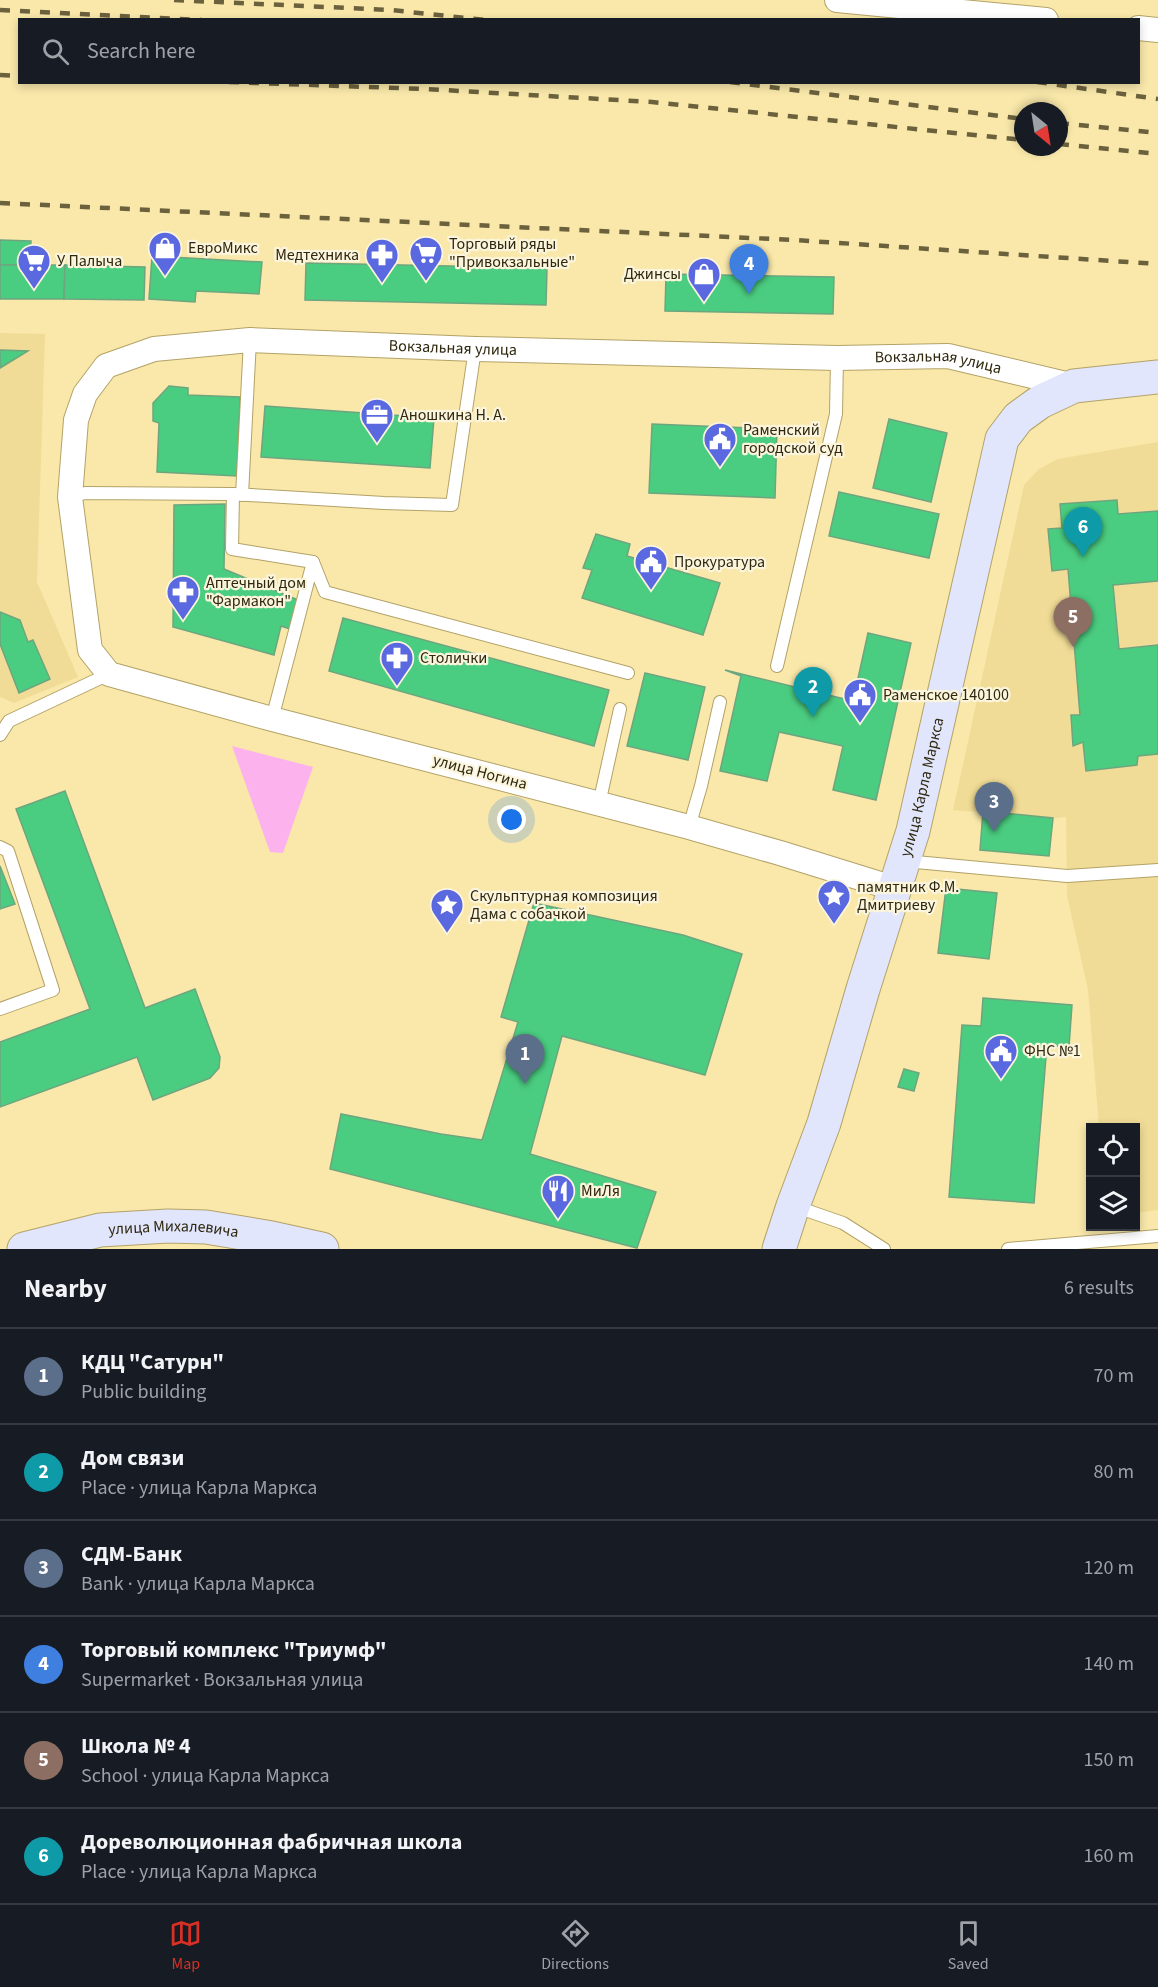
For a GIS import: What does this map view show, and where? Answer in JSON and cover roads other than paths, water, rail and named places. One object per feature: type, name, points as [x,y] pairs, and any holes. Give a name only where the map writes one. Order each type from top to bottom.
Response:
[{"type":"main road","name":"улица Карла Маркса","points":[[779,1249],[792,1206],[824,1123],[863,989],[900,875],[924,783],[1002,439],[1018,418],[1040,402],[1074,386],[1158,376]]},
{"type":"main road","name":"улица Михалевича","points":[[24,1249],[100,1230],[168,1226],[206,1227],[322,1249]]},
{"type":"street","points":[[837,0],[1025,18]]},
{"type":"street","points":[[1140,28],[1158,30]]},
{"type":"street","name":"Вокзальная улица","points":[[109,674],[90,650],[70,497],[76,420],[85,394],[106,366],[154,350],[250,340],[475,349],[837,358],[948,356],[1074,386]]},
{"type":"street","name":"улица Ногина","points":[[109,674],[272,719],[689,827],[900,875]]},
{"type":"lane","points":[[250,340],[232,549],[313,562]]},
{"type":"lane","points":[[70,497],[85,493],[238,495],[452,505],[475,349]]},
{"type":"lane","points":[[777,666],[836,414],[837,358]]},
{"type":"lane","points":[[313,562],[325,592],[628,674]]},
{"type":"lane","points":[[272,719],[313,562]]},
{"type":"lane","points":[[0,735],[9,721],[109,674]]},
{"type":"lane","points":[[689,827],[720,702]]},
{"type":"lane","points":[[599,804],[620,709]]},
{"type":"lane","points":[[0,846],[8,851],[53,990],[0,1009]]},
{"type":"lane","points":[[900,875],[1067,876],[1158,870]]},
{"type":"lane","points":[[792,1206],[843,1223],[884,1249]]},
{"type":"lane","points":[[1008,1249],[1158,1236]]},
{"type":"railway","points":[[174,0],[391,10],[466,18]]},
{"type":"railway","points":[[0,10],[162,18]]},
{"type":"railway","points":[[0,75],[18,76]]},
{"type":"railway","points":[[285,84],[425,89],[652,102],[1014,139]]},
{"type":"railway","points":[[746,84],[1014,118]]},
{"type":"railway","points":[[1051,84],[1158,99]]},
{"type":"railway","points":[[1068,124],[1158,133]]},
{"type":"railway","points":[[1068,145],[1158,154]]},
{"type":"railway","points":[[0,203],[794,240],[1158,264]]},
{"type":"place","name":"ЕвроМикс","points":[[165,277]]},
{"type":"place","name":"Торговый ряды \"Привокзальные\"","points":[[426,282]]},
{"type":"place","name":"Медтехника","points":[[382,284]]},
{"type":"place","name":"У Палыча","points":[[34,290]]},
{"type":"place","name":"Торговый комплекс \"Триумф\"","points":[[749,294]]},
{"type":"place","name":"Джинсы","points":[[704,303]]},
{"type":"place","name":"Аношкина Н. А.","points":[[377,444]]},
{"type":"place","name":"Раменский городской суд","points":[[720,468]]},
{"type":"place","name":"Дореволюционная фабричная школа","points":[[1083,557]]},
{"type":"place","name":"Прокуратура","points":[[651,591]]},
{"type":"place","name":"Аптечный дом \"Фармакон\"","points":[[183,621]]},
{"type":"place","name":"Школа № 4","points":[[1073,647]]},
{"type":"place","name":"Столички","points":[[397,687]]},
{"type":"place","name":"Дом связи","points":[[813,717]]},
{"type":"place","name":"Раменское 140100","points":[[860,724]]},
{"type":"place","name":"СДМ-Банк","points":[[994,832]]},
{"type":"place","name":"памятник Ф.М. Дмитриеву","points":[[834,925]]},
{"type":"place","name":"Скульптурная композиция Дама с собачкой","points":[[447,934]]},
{"type":"place","name":"ФНС №1","points":[[1001,1080]]},
{"type":"place","name":"КДЦ \"Сатурн\"","points":[[525,1084]]},
{"type":"place","name":"МиЛя","points":[[558,1220]]}]
